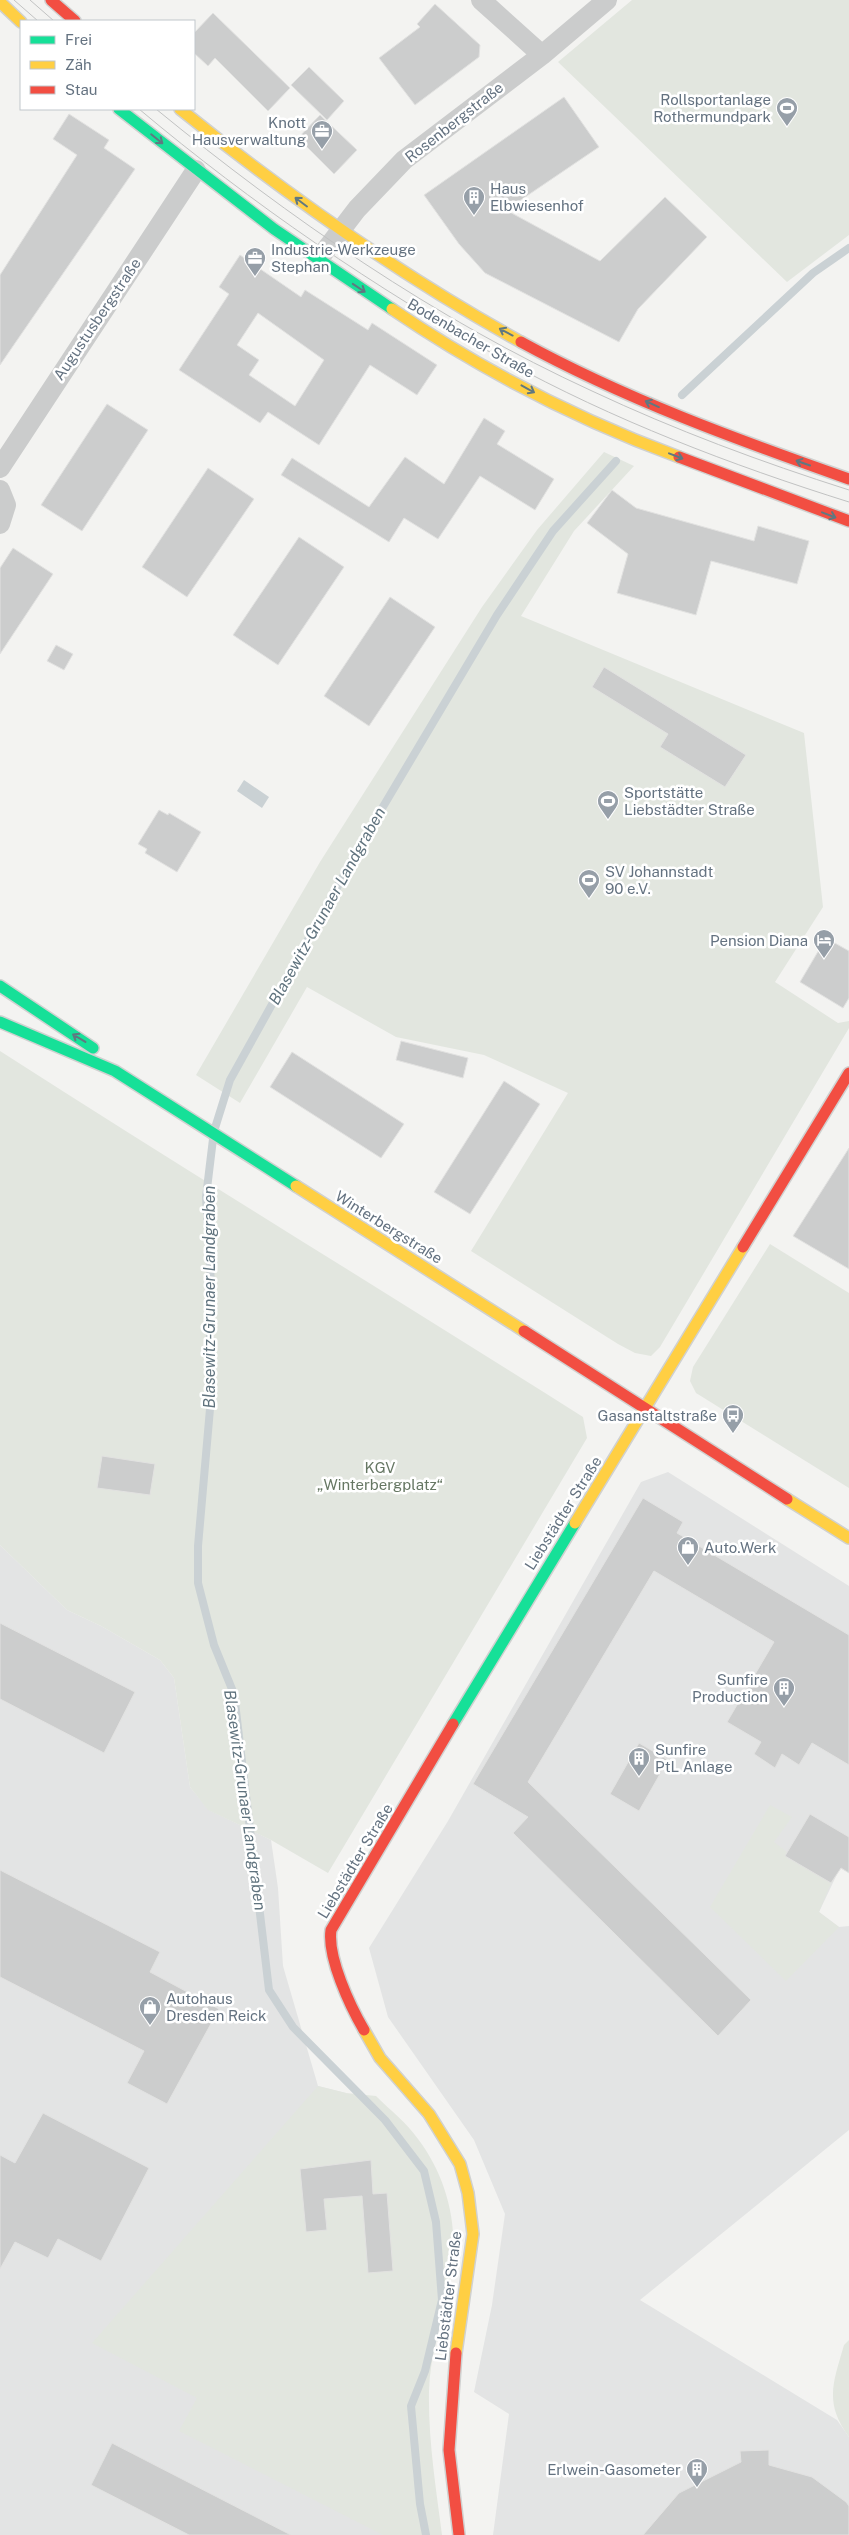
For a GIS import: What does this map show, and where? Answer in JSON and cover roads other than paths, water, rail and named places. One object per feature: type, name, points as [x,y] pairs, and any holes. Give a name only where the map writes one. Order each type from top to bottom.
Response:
[{"type":"street","points":[[51,0],[74,20]]},
{"type":"street","points":[[481,0],[542,55]]},
{"type":"street","name":"Rosenbergstraße","points":[[318,260],[340,231],[404,160],[542,55],[607,0]]},
{"type":"street","points":[[0,2],[20,21]]},
{"type":"street","name":"Bodenbacher Straße","points":[[120,110],[196,170],[318,260],[427,333],[554,403],[660,450],[849,521]]},
{"type":"street","name":"Bodenbacher Straße","points":[[181,110],[217,140],[340,231],[454,304],[579,372],[730,437],[849,479]]},
{"type":"street","name":"Augustusbergstraße","points":[[0,468],[196,170]]},
{"type":"street","points":[[0,490],[6,505],[0,524]]},
{"type":"street","name":"Winterbergstraße","points":[[0,986],[87,1042],[115,1071]]},
{"type":"street","name":"Winterbergstraße","points":[[0,1022],[115,1071],[849,1538]]},
{"type":"street","name":"Liebstädter Straße","points":[[459,2535],[449,2450],[453,2378],[473,2234],[468,2193],[460,2164],[429,2114],[380,2058],[354,2013],[329,1944],[331,1930],[532,1592],[849,1073]]},
{"type":"waterway","name":"Blasewitz‐Grunaer Landgraben","points":[[682,395],[813,273],[849,248]]},
{"type":"waterway","name":"Blasewitz‐Grunaer Landgraben","points":[[215,1128],[230,1080],[365,837],[497,615],[553,531],[616,461]]},
{"type":"waterway","name":"Blasewitz‐Grunaer Landgraben","points":[[213,1139],[206,1197],[211,1283],[209,1315],[212,1386],[198,1546],[198,1583],[214,1645],[234,1694],[269,1990],[293,2027],[385,2120],[424,2171],[436,2222],[442,2300],[425,2371],[411,2406],[420,2504],[426,2535]]},
{"type":"tram line","points":[[14,0],[37,20]]},
{"type":"tram line","points":[[30,0],[53,20]]},
{"type":"tram line","points":[[140,110],[226,178],[316,243],[408,304],[504,360],[587,402],[673,440],[761,473],[849,502]]},
{"type":"tram line","points":[[157,110],[258,189],[311,227],[365,264],[476,332],[534,363],[655,419],[751,457],[849,490]]},
{"type":"place","name":"Rollsportanlage Rothermundpark","points":[[787,127]]},
{"type":"place","name":"Knott Hausverwaltung","points":[[322,150]]},
{"type":"place","name":"Haus Elbwiesenhof","points":[[474,216]]},
{"type":"place","name":"Industrie-Werkzeuge Stephan","points":[[255,277]]},
{"type":"place","name":"Sportstätte Liebstädter Straße","points":[[608,820]]},
{"type":"place","name":"SV Johannstadt 90 e.V.","points":[[589,899]]},
{"type":"place","name":"Pension Diana","points":[[824,959]]},
{"type":"place","name":"Gasanstaltstraße","points":[[733,1434]]},
{"type":"place","name":"Auto.Werk","points":[[688,1566]]},
{"type":"place","name":"Sunfire Production","points":[[784,1707]]},
{"type":"place","name":"Sunfire PtL Anlage","points":[[639,1777]]},
{"type":"place","name":"Autohaus Dresden Reick","points":[[150,2026]]},
{"type":"place","name":"Erlwein-Gasometer","points":[[697,2488]]},
{"type":"park label","name":"KGV „Winterbergplatz“","points":[[380,1476]]}]
